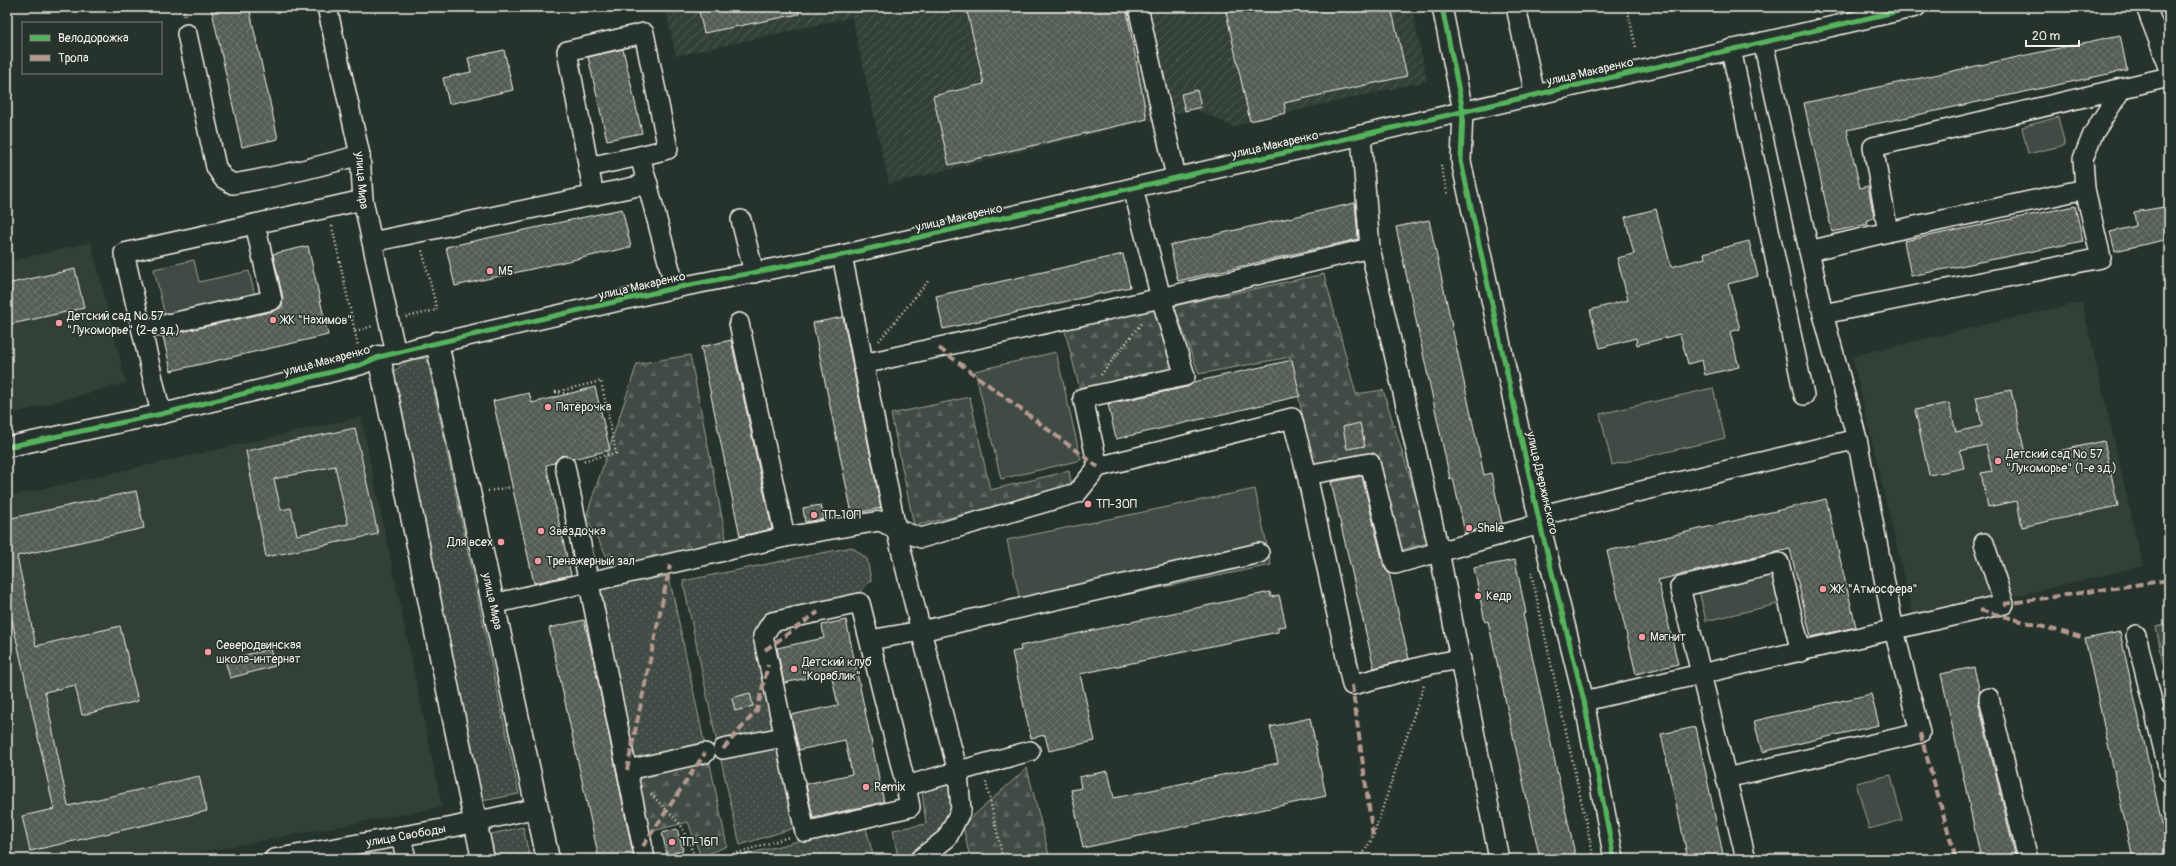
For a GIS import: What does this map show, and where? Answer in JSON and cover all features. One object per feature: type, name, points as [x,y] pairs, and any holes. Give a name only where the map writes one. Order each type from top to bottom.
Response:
[{"type":"main road","name":"улица Мира","points":[[437,343],[548,859]]},
{"type":"main road","name":"улица Мира","points":[[388,356],[483,859]]},
{"type":"street","name":"улица Мира","points":[[327,7],[360,155],[363,200],[372,242],[388,356]]},
{"type":"street","points":[[1138,7],[1176,177]]},
{"type":"street","name":"улица Дзержинского","points":[[1442,7],[1463,111],[1461,161],[1539,520],[1584,701],[1614,859]]},
{"type":"street","points":[[1516,7],[1535,95]]},
{"type":"street","name":"улица Макаренко","points":[[7,447],[160,414],[360,365],[437,343],[675,288],[842,255],[1916,7]]},
{"type":"street","points":[[2146,7],[2169,66]]},
{"type":"street","points":[[588,167],[668,149],[644,33],[567,51],[588,167],[594,196]]},
{"type":"street","points":[[187,34],[216,167],[223,178],[233,184],[318,167],[360,155]]},
{"type":"street","points":[[1726,778],[1920,734],[1894,630],[1857,439],[1823,314],[1763,42]]},
{"type":"street","points":[[1731,49],[1804,395]]},
{"type":"street","points":[[1888,232],[1873,147],[2169,77]]},
{"type":"street","points":[[1823,314],[2101,258],[2085,189],[2083,159],[2093,134],[2122,88]]},
{"type":"street","points":[[1361,134],[1370,248],[1439,551],[1499,859]]},
{"type":"street","points":[[640,156],[675,288]]},
{"type":"street","points":[[372,242],[648,184]]},
{"type":"street","points":[[1098,467],[1083,398],[1184,376],[1161,298],[1133,188]]},
{"type":"street","points":[[1809,251],[1888,232],[2085,189]]},
{"type":"street","points":[[160,414],[124,254],[363,200]]},
{"type":"street","points":[[742,220],[754,273]]},
{"type":"street","points":[[142,330],[272,300],[255,224]]},
{"type":"street","points":[[863,364],[1161,298],[1370,248]]},
{"type":"street","points":[[842,255],[896,529],[958,772],[961,810],[947,838],[920,859]]},
{"type":"street","points":[[739,323],[785,537]]},
{"type":"street","points":[[493,604],[785,537],[880,521],[920,538],[1077,493],[1098,467],[1292,418],[1307,475],[1352,685],[1432,664],[1460,659]]},
{"type":"street","points":[[1307,475],[1370,463],[1395,564],[1539,520],[1857,439]]},
{"type":"street","points":[[565,466],[590,582],[645,859]]},
{"type":"street","points":[[1584,701],[1701,676],[2004,604],[1984,543]]},
{"type":"street","points":[[870,640],[921,631],[1259,553]]},
{"type":"street","points":[[1746,859],[1680,587],[1779,563],[1801,652]]},
{"type":"street","points":[[860,603],[910,807],[804,832],[784,737],[762,636],[772,622],[860,603]]},
{"type":"street","points":[[2136,635],[2169,772]]},
{"type":"street","points":[[1989,698],[2028,859]]},
{"type":"street","points":[[627,770],[784,737]]},
{"type":"street","points":[[906,786],[983,766],[1030,751]]},
{"type":"street","name":"улица Свободы","points":[[274,859],[453,827],[476,820],[537,808]]},
{"type":"street","points":[[401,836],[406,859]]},
{"type":"path","points":[[1627,7],[1636,48]]},
{"type":"path","points":[[328,208],[358,350]]},
{"type":"path","points":[[418,232],[437,310]]},
{"type":"path","points":[[863,364],[888,330],[929,280]]},
{"type":"path","points":[[1083,398],[1161,298]]},
{"type":"path","points":[[565,466],[616,453],[601,381],[556,392],[568,394]]},
{"type":"path","points":[[482,492],[512,487]]},
{"type":"path","points":[[1360,859],[1373,837],[1432,664]]},
{"type":"path","points":[[983,766],[1003,859]]},
{"type":"path","points":[[627,770],[681,825],[696,859]]},
{"type":"path","points":[[718,859],[804,832]]},
{"type":"shaded area","points":[[665,7],[1412,7],[1427,81],[1250,121],[1234,127],[1195,109],[889,184],[852,17],[676,56]]},
{"type":"shaded area","name":"Детский сад № 57 \"Лукоморье\" (2-е зд.)","points":[[91,242],[126,383],[7,415],[7,262]]},
{"type":"shaded area","name":"Детский сад № 57 \"Лукоморье\" (1-е зд.)","points":[[2082,302],[2143,566],[1914,620],[1852,356]]},
{"type":"shaded area","name":"Северодвинская школа-интернат","points":[[361,417],[442,807],[163,859],[7,859],[7,497]]},
{"type":"green space","points":[[2058,117],[2065,145],[2028,154],[2022,127]]},
{"type":"green space","points":[[194,260],[199,282],[249,271],[255,296],[165,316],[154,269]]},
{"type":"green space","points":[[1324,274],[1356,394],[1383,390],[1430,542],[1395,552],[1366,453],[1313,464],[1290,357],[1199,374],[1174,306]]},
{"type":"green space","points":[[1155,303],[1173,370],[1081,394],[1064,327]]},
{"type":"green space","points":[[1056,352],[1081,460],[1001,479],[975,371]]},
{"type":"green space","points":[[690,355],[727,543],[615,572],[586,517],[637,364]]},
{"type":"green space","points":[[427,358],[519,794],[482,801],[392,373],[409,360]]},
{"type":"green space","points":[[1713,388],[1725,438],[1612,465],[1600,414]]},
{"type":"green space","points":[[970,397],[990,490],[1069,471],[1072,489],[914,526],[891,414]]},
{"type":"green space","points":[[1255,489],[1271,565],[1023,616],[1007,540]]},
{"type":"green space","points":[[852,547],[867,559],[871,580],[859,593],[767,616],[775,730],[717,743],[683,581]]},
{"type":"green space","points":[[1775,573],[1782,603],[1706,621],[1699,591]]},
{"type":"green space","points":[[669,576],[705,746],[632,763],[598,588]]},
{"type":"green space","points":[[2169,624],[2169,694],[2156,627]]},
{"type":"green space","points":[[778,744],[797,827],[740,845],[720,756]]},
{"type":"green space","points":[[709,759],[727,846],[701,857],[688,822],[645,833],[637,773]]},
{"type":"green space","points":[[1027,768],[1050,859],[970,859],[963,825]]},
{"type":"green space","points":[[1891,775],[1902,820],[1869,829],[1856,783]]},
{"type":"green space","points":[[953,784],[954,804],[951,815],[941,833],[926,849],[908,858],[898,859],[893,830],[926,824],[922,791]]},
{"type":"green space","points":[[865,824],[874,859],[741,859],[740,856]]},
{"type":"green space","points":[[523,827],[530,859],[483,859],[478,837]]},
{"type":"building","points":[[211,7],[249,7],[278,139],[242,147]]},
{"type":"building","points":[[698,7],[799,7],[799,14],[704,33]]},
{"type":"building","points":[[966,7],[1126,7],[1147,119],[949,165],[933,96],[984,84]]},
{"type":"building","points":[[1225,7],[1391,7],[1407,76],[1284,103],[1286,113],[1250,121]]},
{"type":"building","points":[[2120,35],[2127,70],[1847,130],[1860,188],[1868,186],[1874,218],[1867,220],[1868,224],[1832,232],[1804,103]]},
{"type":"building","points":[[623,49],[642,133],[607,140],[588,57]]},
{"type":"building","points":[[504,50],[513,90],[449,104],[443,78],[471,72],[468,58]]},
{"type":"building","points":[[1197,90],[1201,107],[1185,111],[1181,94]]},
{"type":"building","points":[[1355,203],[1358,239],[1178,281],[1170,245]]},
{"type":"building","points":[[2075,206],[2083,241],[1911,276],[1904,241]]},
{"type":"building","points":[[2164,207],[2169,239],[2115,251],[2110,232],[2136,226],[2134,212]]},
{"type":"building","points":[[622,209],[631,247],[455,286],[446,247]]},
{"type":"building","points":[[1656,209],[1671,267],[1705,258],[1704,253],[1749,241],[1758,276],[1728,284],[1740,329],[1730,332],[1739,367],[1705,375],[1702,360],[1688,364],[1680,334],[1637,345],[1636,338],[1600,348],[1590,310],[1628,300],[1617,258],[1634,254],[1625,217]]},
{"type":"building","points":[[1429,220],[1484,475],[1491,473],[1502,523],[1465,533],[1453,478],[1450,479],[1396,227]]},
{"type":"building","name":"ЖК \"Нахимов\"","points":[[308,246],[328,335],[171,371],[163,336],[274,311],[282,307],[283,298],[273,254]]},
{"type":"building","points":[[1123,254],[1130,287],[943,329],[936,296]]},
{"type":"building","points":[[75,269],[84,308],[7,325],[7,284]]},
{"type":"building","points":[[843,317],[881,508],[852,514],[813,323]]},
{"type":"building","points":[[731,340],[772,529],[740,536],[701,347]]},
{"type":"building","points":[[1292,360],[1300,396],[1116,439],[1108,404],[1187,387],[1194,382]]},
{"type":"building","name":"Звёздочка","points":[[595,387],[610,450],[573,459],[562,455],[554,463],[546,465],[571,575],[534,583],[493,401],[529,393],[532,403]]},
{"type":"building","points":[[2011,390],[2026,458],[2104,441],[2118,506],[2022,527],[2017,501],[1988,507],[1981,473],[1992,471],[1986,445],[1960,451],[1964,468],[1929,475],[1915,410],[1949,403],[1956,432],[1982,426],[1976,397]]},
{"type":"building","points":[[1360,423],[1365,446],[1347,449],[1343,427]]},
{"type":"building","points":[[355,428],[378,534],[266,557],[246,451]],"holes":[[[335,466],[348,524],[297,535],[291,508],[281,510],[274,479]]]},
{"type":"building","points":[[1362,476],[1384,567],[1389,573],[1409,659],[1374,668],[1331,482]]},
{"type":"building","points":[[136,491],[144,528],[17,556],[36,646],[120,626],[138,701],[82,715],[75,685],[45,692],[68,806],[199,776],[207,811],[30,851],[22,816],[54,809],[12,620],[7,620],[7,519]]},
{"type":"building","name":"ЖК \"Атмосфера\"","points":[[1826,499],[1856,627],[1811,637],[1790,549],[1658,580],[1678,664],[1636,674],[1607,551]]},
{"type":"building","name":"ТП-10П","points":[[821,505],[824,519],[805,522],[803,508]]},
{"type":"building","points":[[1515,560],[1526,613],[1523,614],[1576,859],[1540,859],[1488,621],[1485,622],[1474,568]]},
{"type":"building","points":[[1270,592],[1271,597],[1279,595],[1286,626],[1278,627],[1278,632],[1080,674],[1095,741],[1049,751],[1045,735],[1031,738],[1012,652],[1021,650],[1020,646]]},
{"type":"building","points":[[584,620],[596,671],[634,859],[599,859],[549,628]]},
{"type":"building","points":[[846,620],[884,802],[813,818],[806,784],[852,774],[845,740],[799,750],[791,715],[838,705],[831,673],[784,683],[777,648],[824,638],[822,625]]},
{"type":"building","points":[[2120,632],[2169,859],[2133,859],[2085,639]]},
{"type":"building","points":[[270,649],[275,666],[230,678],[225,660]]},
{"type":"building","points":[[1974,667],[1980,693],[1978,701],[2016,859],[1981,859],[1941,674]]},
{"type":"building","points":[[750,693],[753,706],[735,711],[732,698]]},
{"type":"building","points":[[1871,694],[1879,725],[1762,752],[1754,721]]},
{"type":"building","points":[[1310,718],[1326,796],[1083,848],[1071,790],[1081,788],[1079,777],[1108,771],[1114,798],[1278,763],[1270,727]]},
{"type":"building","points":[[1696,727],[1724,859],[1688,859],[1661,734]]},
{"type":"building","name":"ТП-16П","points":[[677,829],[683,850],[667,855],[662,833]]},
{"type":"marked path","points":[[939,348],[1098,467]]},
{"type":"marked path","points":[[627,770],[670,565]]},
{"type":"marked path","points":[[2004,604],[2169,580]]},
{"type":"marked path","points":[[1980,610],[2081,637]]},
{"type":"marked path","points":[[765,650],[818,612]]},
{"type":"marked path","points":[[723,749],[757,710],[768,665]]},
{"type":"marked path","points":[[1352,685],[1373,837]]},
{"type":"marked path","points":[[1920,733],[1956,859]]},
{"type":"marked path","points":[[643,846],[705,753]]},
{"type":"cycle path","points":[[1442,7],[1463,111],[1461,161],[1538,516],[1584,701],[1614,859]]},
{"type":"cycle path","points":[[7,447],[161,414],[360,365],[379,357],[675,288],[842,255],[1916,7]]},
{"type":"place","name":"М5","points":[[490,271]]},
{"type":"place","name":"ЖК \"Нахимов\"","points":[[273,320]]},
{"type":"place","name":"Детский сад № 57 \"Лукоморье\" (2-е зд.)","points":[[59,323]]},
{"type":"place","name":"Пятёрочка","points":[[548,407]]},
{"type":"place","name":"Детский сад № 57 \"Лукоморье\" (1-е зд.)","points":[[1998,461]]},
{"type":"place","name":"ТП-30П","points":[[1088,504]]},
{"type":"place","name":"ТП-10П","points":[[814,515]]},
{"type":"place","name":"Shale","points":[[1469,528]]},
{"type":"place","name":"Звёздочка","points":[[541,531]]},
{"type":"place","name":"Для всех","points":[[501,542]]},
{"type":"place","name":"Тренажерный зал","points":[[538,561]]},
{"type":"place","name":"ЖК \"Атмосфера\"","points":[[1823,589]]},
{"type":"place","name":"Кедр","points":[[1478,596]]},
{"type":"place","name":"Магнит","points":[[1642,637]]},
{"type":"place","name":"Северодвинская школа-интернат","points":[[208,652]]},
{"type":"place","name":"Детский клуб \"Кораблик\"","points":[[794,669]]},
{"type":"place","name":"Remix","points":[[866,787]]},
{"type":"place","name":"ТП-16П","points":[[672,842]]}]
